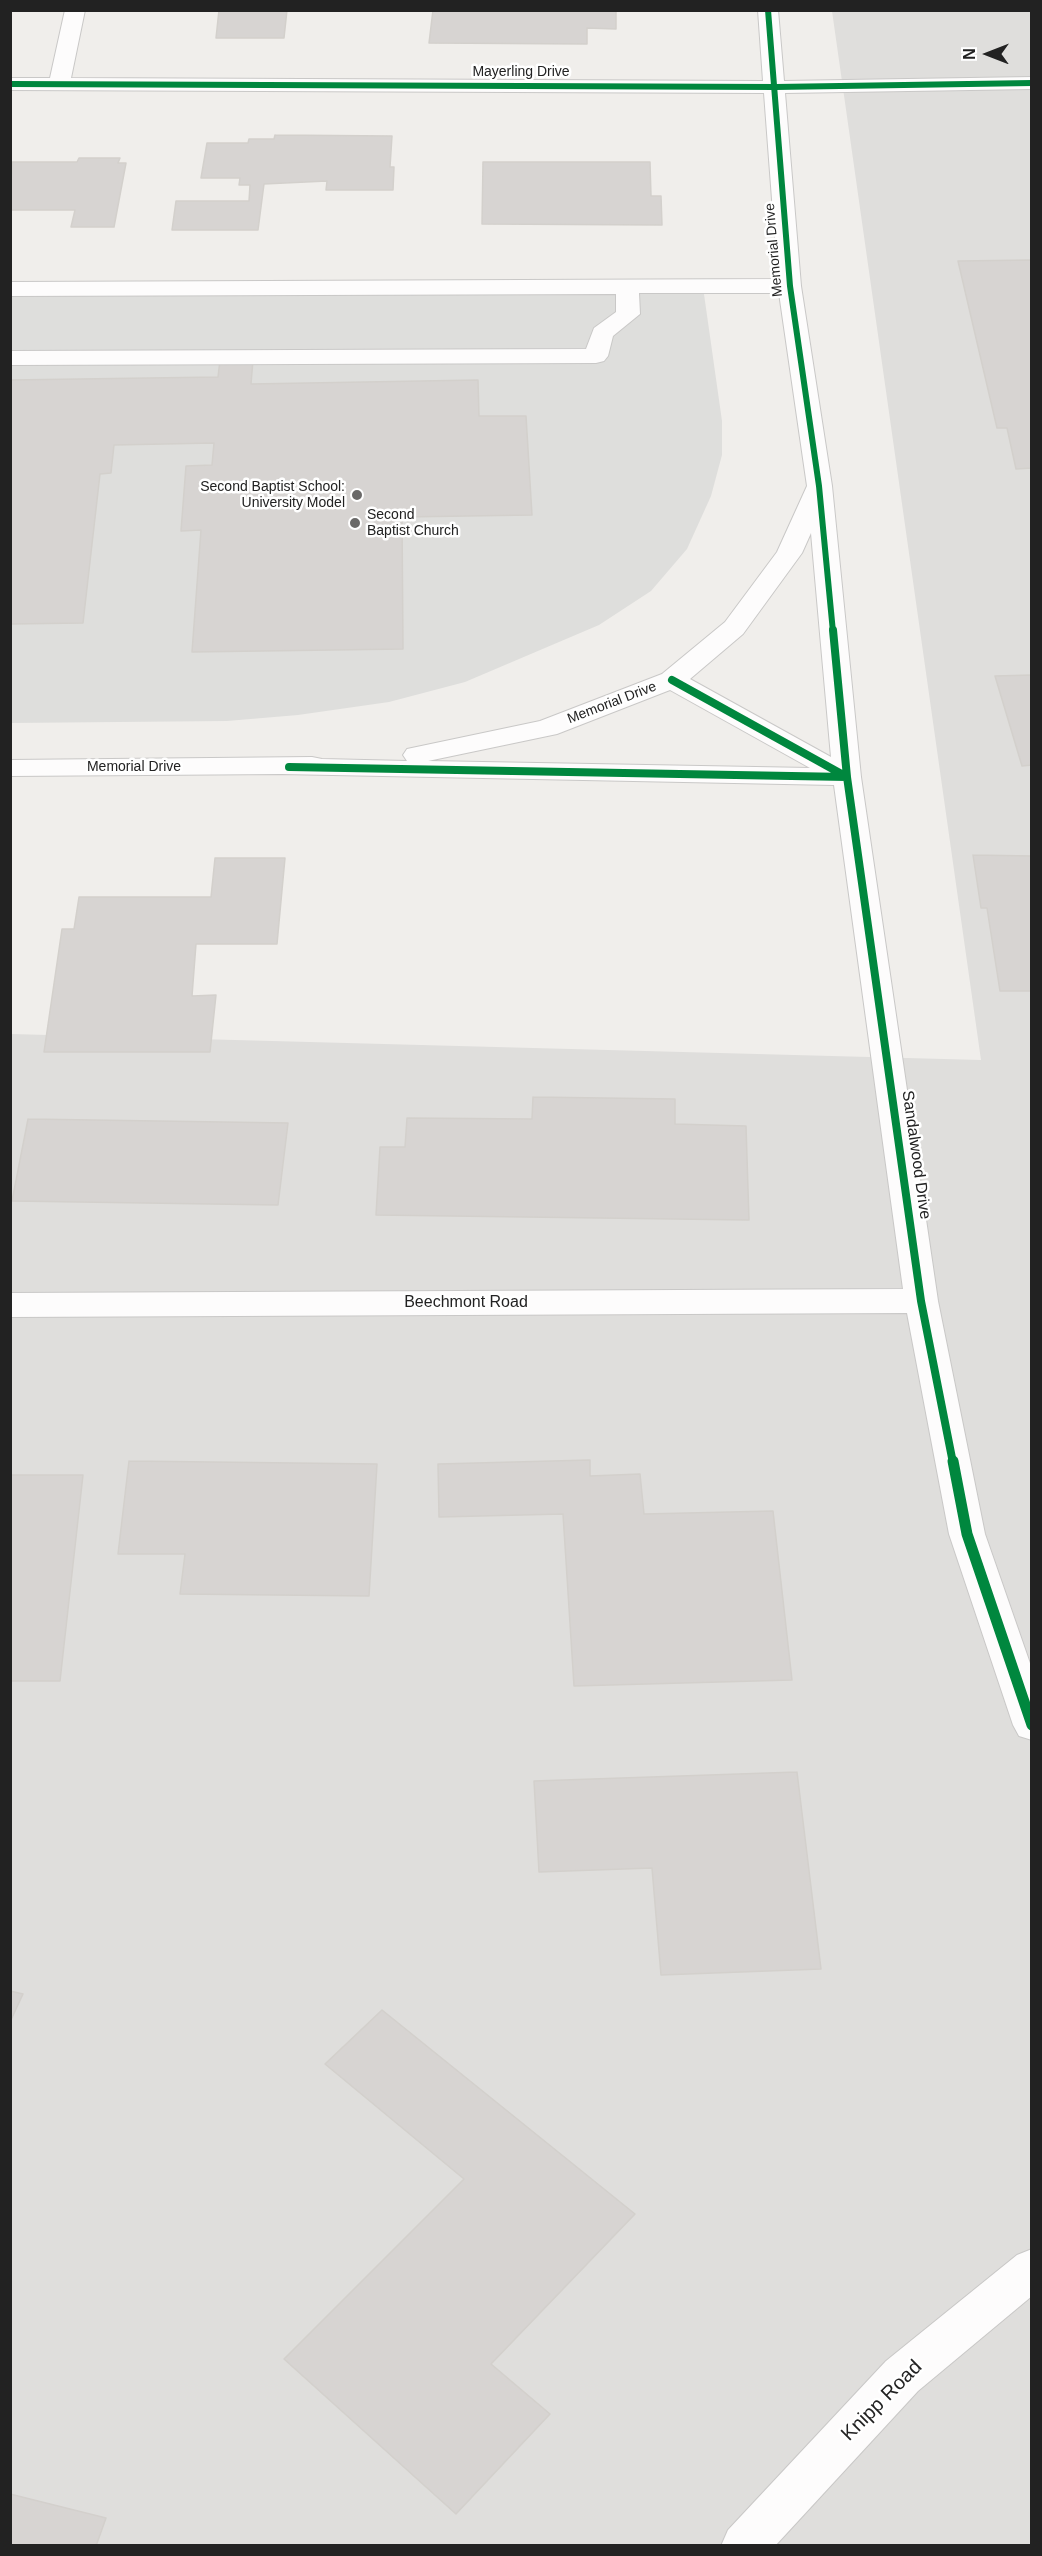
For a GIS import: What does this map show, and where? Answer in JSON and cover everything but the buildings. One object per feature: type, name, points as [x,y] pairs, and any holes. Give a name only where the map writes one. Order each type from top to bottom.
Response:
[{"type":"street","points":[[59,84],[75,10]]},
{"type":"street","name":"Memorial Drive","points":[[10,768],[289,767],[430,754],[547,728],[672,680],[734,628],[789,553],[819,486],[790,286],[776,87],[768,10]]},
{"type":"street","name":"Mayerling Drive","points":[[10,84],[776,87],[1032,83]]},
{"type":"street","points":[[10,289],[790,286]]},
{"type":"street","points":[[10,358],[596,356],[602,333],[628,314],[627,287]]},
{"type":"street","name":"Sandalwood Drive","points":[[819,486],[847,777],[921,1301],[967,1534],[1032,1725]]},
{"type":"street","points":[[672,680],[847,777]]},
{"type":"street","points":[[289,767],[847,777]]},
{"type":"street","name":"Beechmont Road","points":[[10,1305],[921,1301]]},
{"type":"street","name":"Knipp Road","points":[[744,2546],[902,2376],[1032,2269]]},
{"type":"shaded area","points":[[832,11],[1031,11],[1031,2545],[11,2546],[11,1034],[981,1060]]},
{"type":"shaded area","name":"Second Baptist Church","points":[[703,287],[722,421],[722,455],[711,496],[687,549],[651,591],[599,625],[465,682],[389,702],[298,715],[227,721],[11,723],[10,289]]},
{"type":"cycle path","points":[[289,767],[847,777],[819,486],[790,286],[768,10]]},
{"type":"cycle path","points":[[10,84],[776,87],[1032,83]]},
{"type":"cycle path","points":[[672,680],[847,777],[921,1301],[967,1534],[1032,1725]]},
{"type":"place","name":"Second Baptist School: University Model","points":[[357,495]]},
{"type":"place","name":"Second Baptist Church","points":[[355,523]]}]
